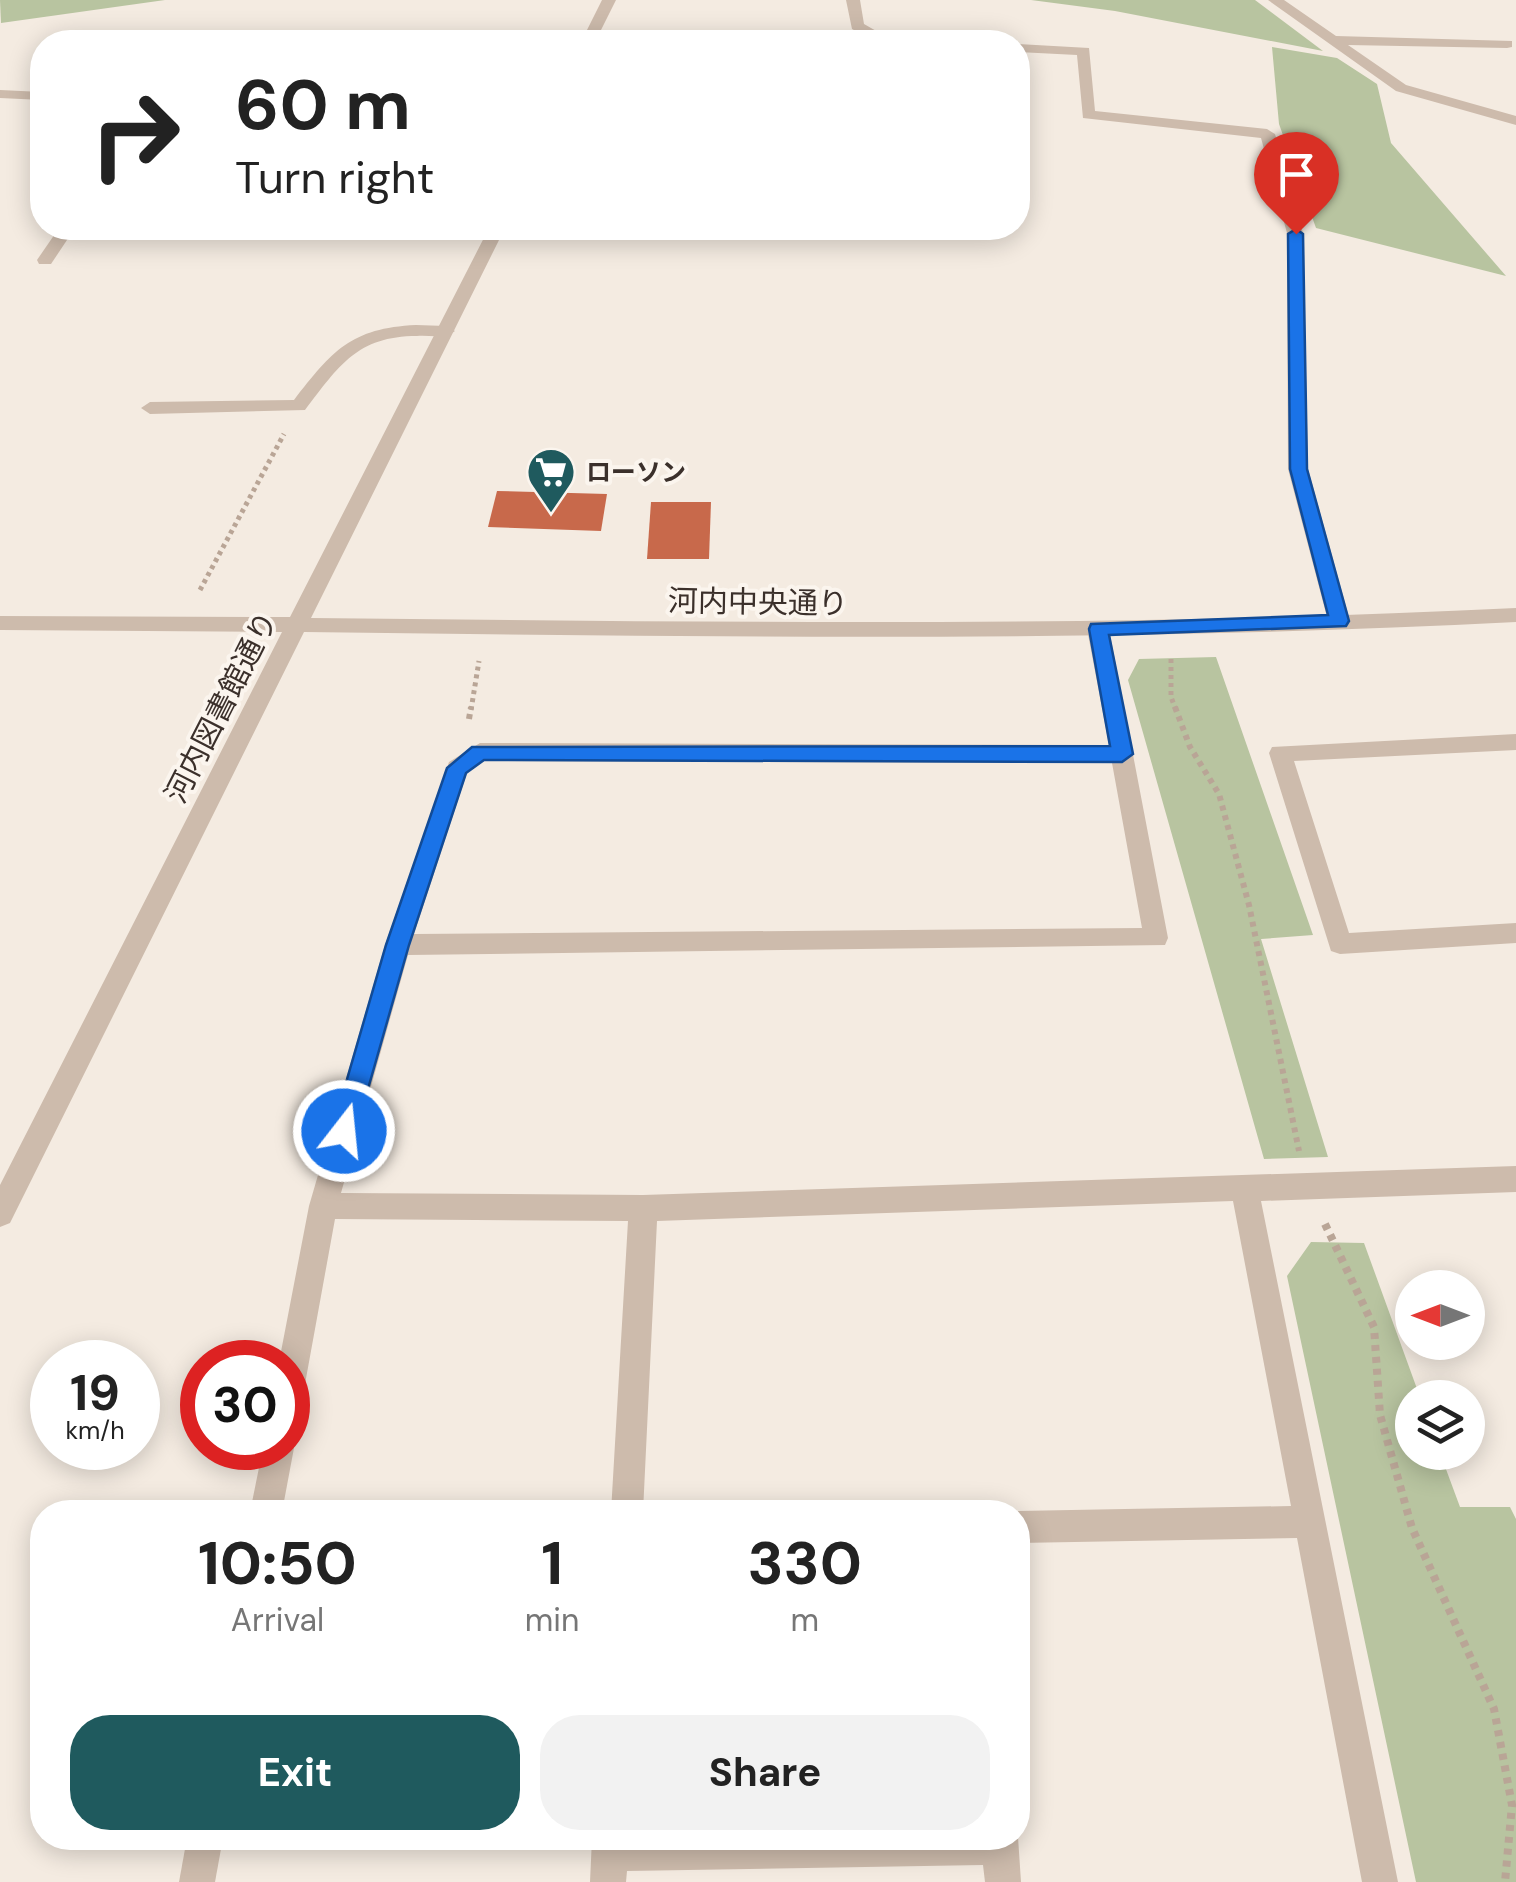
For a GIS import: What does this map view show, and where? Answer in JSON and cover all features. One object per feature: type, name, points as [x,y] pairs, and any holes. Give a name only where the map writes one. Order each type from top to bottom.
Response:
[{"type":"street","points":[[594,30],[609,0]]},
{"type":"street","points":[[853,0],[857,26],[864,30]]},
{"type":"street","points":[[1275,0],[1400,88],[1516,121]]},
{"type":"street","points":[[1332,40],[1508,44]]},
{"type":"street","points":[[1030,49],[1084,51],[1088,115],[1267,134],[1296,234],[1298,469],[1340,621]]},
{"type":"street","points":[[0,94],[30,95]]},
{"type":"street","points":[[46,260],[59,240]]},
{"type":"street","name":"河内図書館通り","points":[[0,1214],[491,240]]},
{"type":"street","points":[[150,408],[299,406],[338,356],[364,335],[401,329],[446,331]]},
{"type":"street","name":"河内中央通り","points":[[0,623],[297,623],[850,633],[1516,616]]},
{"type":"street","points":[[398,945],[1156,938],[1098,629]]},
{"type":"street","points":[[1516,742],[1280,753],[1340,944],[1516,933]]},
{"type":"street","points":[[298,1340],[322,1206],[398,945],[457,768],[472,757],[480,752],[1122,754]]},
{"type":"street","points":[[322,1206],[643,1208],[1516,1179]]},
{"type":"street","points":[[1245,1190],[1380,1882]]},
{"type":"street","points":[[628,1500],[643,1208]]},
{"type":"street","points":[[268,1500],[274,1470]]},
{"type":"street","points":[[1030,1526],[1310,1522]]},
{"type":"street","points":[[197,1882],[203,1850]]},
{"type":"street","points":[[609,1858],[1001,1855]]},
{"type":"path","points":[[184,623],[299,406]]},
{"type":"path","points":[[1171,626],[1171,698],[1190,747],[1219,794],[1249,906],[1307,1187],[1374,1327],[1380,1416],[1412,1528],[1494,1709],[1512,1805],[1505,1882]]},
{"type":"path","points":[[464,661],[482,662],[463,744],[472,757]]},
{"type":"green space","points":[[0,0],[165,0],[1,23]]},
{"type":"green space","points":[[1031,0],[1255,0],[1323,51],[1115,11]]},
{"type":"green space","points":[[1272,47],[1337,58],[1377,84],[1391,143],[1506,276],[1316,228],[1279,124]]},
{"type":"green space","points":[[1216,657],[1313,935],[1261,939],[1328,1157],[1264,1159],[1128,680],[1139,659]]},
{"type":"green space","points":[[1311,1242],[1364,1243],[1395,1328],[1395,1360],[1407,1360],[1414,1380],[1395,1380],[1395,1470],[1446,1470],[1460,1507],[1510,1507],[1516,1519],[1516,1882],[1416,1882],[1287,1276]]},
{"type":"building","points":[[497,491],[607,494],[601,531],[488,527]]},
{"type":"building","points":[[651,502],[711,502],[709,559],[647,559]]},
{"type":"place","name":"ローソン","points":[[551,514]]},
{"type":"route","points":[[344,1131],[398,945],[457,768],[480,752],[1122,754],[1098,629],[1340,621],[1298,469],[1296,234]]}]
